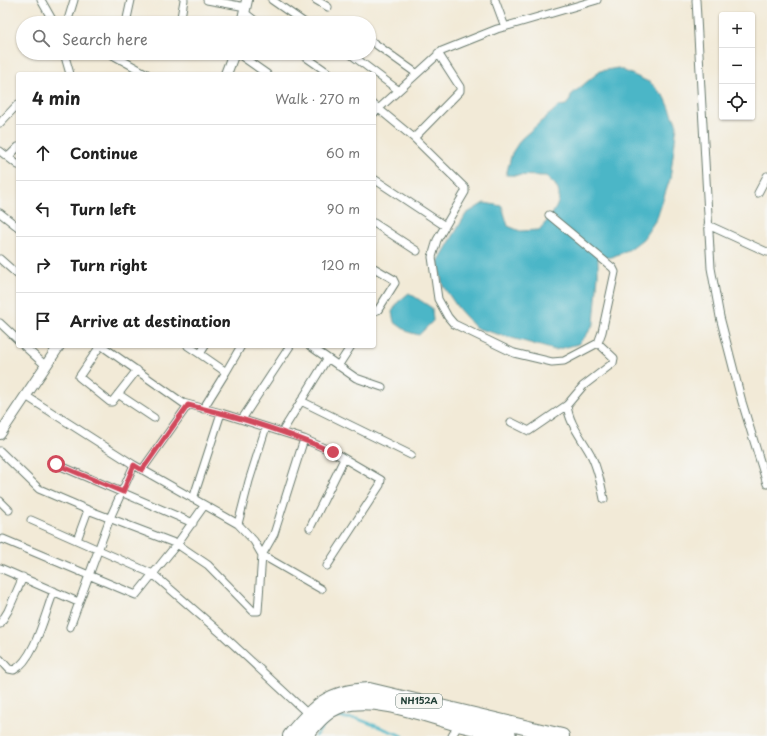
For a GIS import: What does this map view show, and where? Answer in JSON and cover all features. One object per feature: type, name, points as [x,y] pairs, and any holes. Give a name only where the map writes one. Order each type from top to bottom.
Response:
[{"type":"highway","name":"NH152A","points":[[290,736],[308,714],[330,698],[337,694],[369,690],[562,736]]},
{"type":"highway","name":"NH152A","points":[[305,736],[316,723],[329,712],[342,705],[360,702],[368,702],[410,711],[455,730],[509,736]]},
{"type":"street","points":[[41,0],[50,16]]},
{"type":"street","points":[[69,16],[74,0]]},
{"type":"street","points":[[128,16],[131,0]]},
{"type":"street","points":[[181,16],[184,0]]},
{"type":"street","points":[[207,0],[245,11]]},
{"type":"street","points":[[272,0],[295,16]]},
{"type":"street","points":[[316,0],[328,7]]},
{"type":"street","points":[[496,0],[505,27]]},
{"type":"street","points":[[376,108],[442,51],[505,27],[579,3],[597,0]]},
{"type":"street","points":[[696,0],[711,268],[720,317],[742,402],[767,484]]},
{"type":"street","points":[[376,44],[416,73]]},
{"type":"street","points":[[414,138],[460,91],[460,87],[438,54]]},
{"type":"street","points":[[66,60],[69,72]]},
{"type":"street","points":[[122,60],[143,72]]},
{"type":"street","points":[[227,72],[231,60]]},
{"type":"street","points":[[247,60],[264,72]]},
{"type":"street","points":[[310,60],[327,72]]},
{"type":"street","points":[[358,60],[374,72]]},
{"type":"street","points":[[376,73],[398,90]]},
{"type":"street","points":[[0,123],[16,106]]},
{"type":"street","points":[[376,110],[414,138],[465,188],[465,192],[437,240],[432,257],[436,292],[451,321],[514,353],[552,362],[564,361],[598,343],[602,332],[615,270],[549,215]]},
{"type":"street","points":[[8,157],[16,149]]},
{"type":"street","points":[[0,151],[16,163]]},
{"type":"street","points":[[758,193],[767,176]]},
{"type":"street","points":[[376,180],[445,226]]},
{"type":"street","points":[[0,213],[16,225]]},
{"type":"street","points":[[376,224],[417,251]]},
{"type":"street","points":[[708,225],[767,252]]},
{"type":"street","points":[[0,259],[16,273]]},
{"type":"street","points":[[376,269],[393,279],[394,282],[378,310],[376,310]]},
{"type":"street","points":[[0,324],[16,338]]},
{"type":"street","points":[[511,422],[528,432],[567,405],[583,386],[614,361],[614,358],[598,343]]},
{"type":"street","points":[[26,348],[46,366]]},
{"type":"street","points":[[0,434],[58,348]]},
{"type":"street","points":[[100,348],[80,378],[110,402],[137,370]]},
{"type":"street","points":[[104,348],[188,405],[221,413],[304,439],[333,452],[344,460],[378,478],[381,482],[327,566]]},
{"type":"street","points":[[191,348],[226,372]]},
{"type":"street","points":[[200,354],[204,348]]},
{"type":"street","points":[[203,408],[240,348]]},
{"type":"street","points":[[242,420],[289,348]]},
{"type":"street","points":[[313,348],[327,359],[361,380],[382,387]]},
{"type":"street","points":[[338,366],[350,348]]},
{"type":"street","points":[[282,432],[327,359]]},
{"type":"street","points":[[118,394],[154,418]]},
{"type":"street","points":[[26,396],[142,470],[238,524],[254,541],[262,555],[321,589]]},
{"type":"street","points":[[301,401],[412,455]]},
{"type":"street","points":[[142,470],[188,405]]},
{"type":"street","points":[[567,405],[571,422],[585,443],[598,470],[604,499]]},
{"type":"street","points":[[193,499],[221,413]]},
{"type":"street","points":[[238,524],[248,480],[266,427]]},
{"type":"street","points":[[0,451],[39,489],[88,510],[177,544],[208,565],[254,612],[259,609],[262,555],[274,534],[304,439]]},
{"type":"street","points":[[310,528],[344,460]]},
{"type":"street","points":[[56,464],[193,522]]},
{"type":"street","points":[[70,627],[110,518],[134,465]]},
{"type":"street","points":[[0,501],[9,510]]},
{"type":"street","points":[[0,540],[136,595],[177,544],[204,506]]},
{"type":"street","points":[[77,540],[88,510]]},
{"type":"street","points":[[30,520],[153,574],[222,634],[308,714]]},
{"type":"street","points":[[0,568],[78,602]]},
{"type":"street","points":[[0,624],[8,611],[23,577]]},
{"type":"street","points":[[0,659],[9,669],[14,670],[24,661],[32,650],[54,591]]},
{"type":"water","points":[[618,68],[651,83],[665,97],[677,125],[670,179],[657,218],[643,239],[630,249],[612,257],[598,258],[594,323],[586,336],[578,344],[555,350],[476,328],[458,308],[443,286],[438,262],[466,214],[484,203],[502,206],[508,226],[520,231],[539,230],[551,216],[557,205],[559,193],[557,188],[546,176],[506,175],[512,153],[521,139],[559,106],[566,105],[570,100],[571,95],[600,71]]},
{"type":"water","points":[[409,293],[432,308],[433,321],[419,335],[408,332],[394,322],[392,312],[398,302]]},
{"type":"waterway","points":[[315,736],[332,717],[358,719],[403,736]]},
{"type":"route","points":[[56,464],[123,492],[134,465],[142,470],[188,405],[221,413],[304,439],[333,452]]}]
